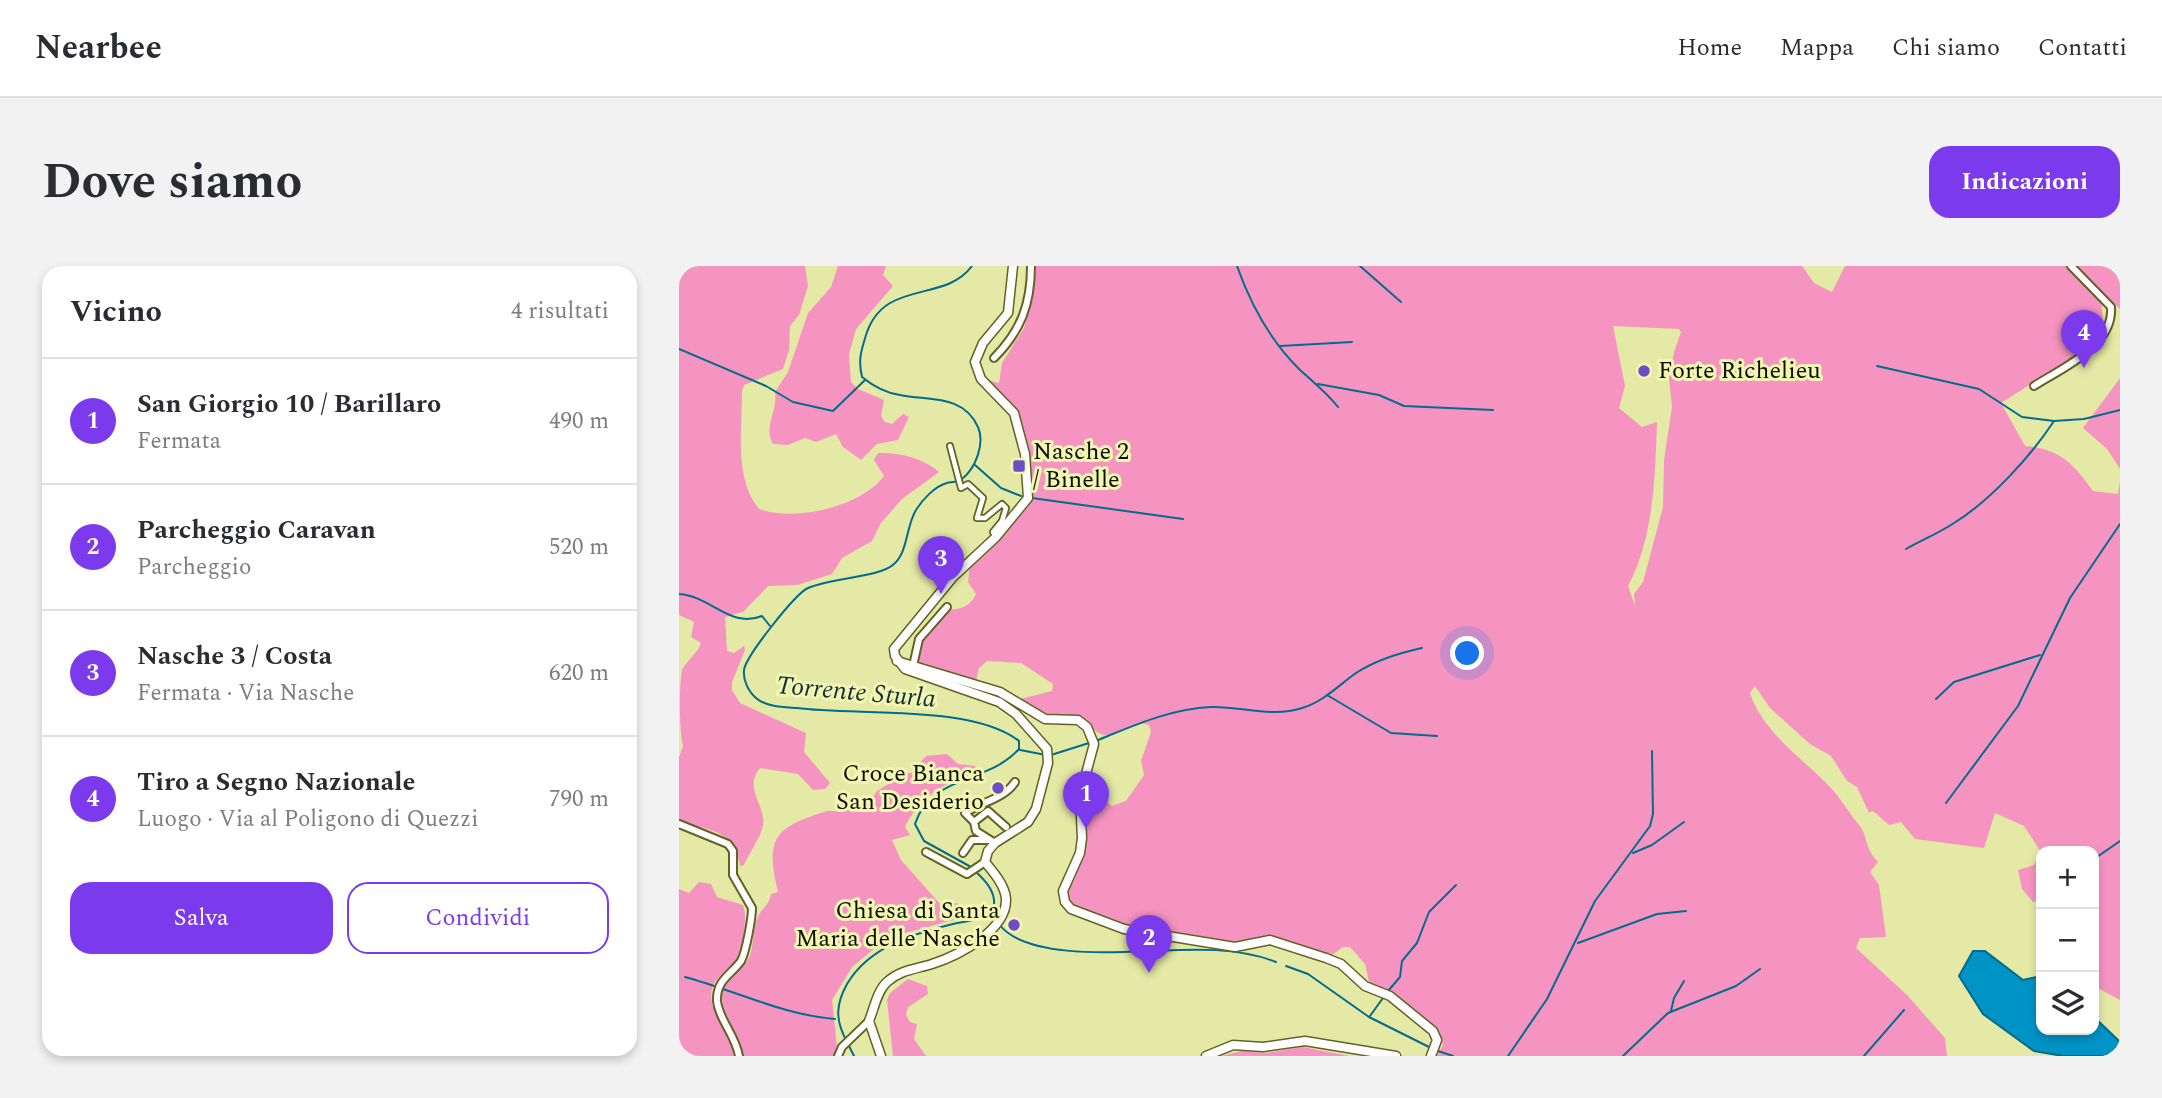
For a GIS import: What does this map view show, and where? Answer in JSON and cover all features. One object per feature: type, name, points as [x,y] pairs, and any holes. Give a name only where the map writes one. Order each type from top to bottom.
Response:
[{"type":"street","points":[[963,853],[972,841],[992,842],[1028,822],[1036,809],[1048,760],[1047,749],[1005,706],[905,669],[897,661],[894,649],[953,577],[996,537],[1028,498],[1025,454],[1011,407],[981,379],[975,357],[1008,313],[1013,266]]},
{"type":"street","points":[[994,358],[1017,331],[1027,306],[1031,266]]},
{"type":"street","points":[[2034,386],[2089,351],[2106,330],[2112,317],[2111,307],[2071,266]]},
{"type":"street","points":[[950,446],[954,455],[954,472],[961,488],[968,484],[983,498],[979,520],[1002,504],[1006,508],[1002,521],[993,532],[996,537]]},
{"type":"street","points":[[912,666],[919,639],[947,607]]},
{"type":"street","points":[[897,661],[1000,692],[1045,719],[1078,719],[1087,727],[1094,740],[1094,747],[1080,796],[1080,853],[1063,891],[1065,902],[1071,909],[1124,929],[1218,946],[1235,947],[1271,940],[1341,964],[1365,986],[1386,995],[1433,1031],[1437,1040],[1431,1056]]},
{"type":"street","points":[[992,842],[976,831],[974,822],[965,813],[975,806],[987,804],[1015,782]]},
{"type":"street","points":[[974,822],[988,811],[1006,827]]},
{"type":"street","points":[[679,824],[728,844],[733,851],[733,875],[752,908],[743,957],[726,974],[718,994],[720,1014],[736,1040],[739,1056]]},
{"type":"street","points":[[926,852],[963,873],[971,874],[983,863],[992,842]]},
{"type":"street","points":[[838,1056],[849,1039],[869,1021],[886,983],[908,970],[934,964],[988,933],[997,923],[1006,898],[998,879],[983,863]]},
{"type":"street","points":[[869,1021],[881,1056]]},
{"type":"street","points":[[1206,1056],[1233,1045],[1263,1047],[1305,1041],[1396,1056]]},
{"type":"shaded area","points":[[679,266],[805,266],[808,286],[799,315],[790,326],[789,350],[783,369],[744,385],[742,391],[743,468],[751,497],[759,509],[790,514],[808,512],[826,509],[860,496],[884,476],[874,460],[878,453],[910,457],[939,472],[902,499],[881,523],[872,541],[842,558],[832,574],[797,585],[768,586],[743,612],[725,617],[727,651],[734,653],[744,646],[745,650],[732,682],[732,690],[740,703],[806,733],[804,752],[830,783],[825,789],[813,790],[798,774],[760,768],[755,776],[754,790],[763,825],[744,865],[740,866],[737,854],[726,838],[711,830],[679,820],[679,757],[683,746],[680,719],[681,678],[682,670],[701,643],[691,637],[694,622],[679,615]]},
{"type":"shaded area","points":[[838,266],[886,266],[883,275],[893,286],[856,329],[849,354],[851,382],[858,389],[884,400],[881,416],[885,422],[892,424],[903,414],[909,417],[898,440],[877,444],[861,460],[843,447],[836,434],[816,442],[805,438],[788,445],[773,444],[770,438],[775,392],[788,372],[808,313],[831,287]]},
{"type":"shaded area","points":[[1035,266],[1802,266],[1814,283],[1832,292],[1845,266],[2068,266],[2101,300],[2104,330],[2086,349],[2001,403],[2025,446],[2048,450],[2065,459],[2093,491],[2118,494],[2120,481],[2120,1000],[2099,989],[2099,846],[2037,846],[2024,826],[1995,813],[1984,848],[1915,839],[1901,822],[1889,825],[1873,811],[1869,813],[1857,787],[1847,781],[1831,756],[1810,744],[1770,708],[1755,686],[1750,693],[1764,720],[1837,795],[1862,829],[1870,851],[1878,862],[1870,872],[1879,885],[1886,937],[1860,938],[1856,948],[1907,995],[1945,1038],[1947,1056],[1437,1056],[1443,1045],[1439,1034],[1387,989],[1370,986],[1365,964],[1350,947],[1343,947],[1331,956],[1274,937],[1226,942],[1134,927],[1076,907],[1069,899],[1068,892],[1085,852],[1088,787],[1112,806],[1126,801],[1144,775],[1141,761],[1151,732],[1149,725],[1141,723],[1104,735],[1082,718],[1056,716],[1035,709],[1020,699],[1052,691],[1053,684],[1021,663],[987,661],[979,668],[976,681],[915,662],[921,641],[948,610],[965,606],[974,598],[976,594],[968,582],[970,565],[1028,506],[1031,495],[1031,468],[1022,425],[1011,403],[987,380],[999,383],[1002,363],[1024,328]],"holes":[[[1613,326],[1679,329],[1681,332],[1669,378],[1672,407],[1664,460],[1663,507],[1643,582],[1634,594],[1635,606],[1628,586],[1637,567],[1648,527],[1654,485],[1657,422],[1642,427],[1619,408],[1625,386]]]},
{"type":"shaded area","points":[[2073,266],[2120,266],[2120,309]]},
{"type":"shaded area","points":[[2120,378],[2120,469],[2107,449],[2083,428]]},
{"type":"shaded area","points":[[947,754],[958,764],[975,766],[980,772],[956,780],[936,791],[918,806],[911,816],[905,827],[910,835],[892,840],[901,860],[941,905],[956,903],[963,906],[964,917],[887,938],[852,967],[832,1000],[837,1047],[833,1056],[743,1056],[724,1010],[722,994],[727,981],[748,960],[757,919],[771,894],[778,892],[773,858],[774,846],[779,836],[796,822],[827,811],[844,811],[873,797],[877,791],[906,773],[911,773],[926,756]]},
{"type":"shaded area","points":[[2036,861],[2036,901],[2033,902],[2022,889],[2018,870],[2034,865]]},
{"type":"shaded area","points":[[699,882],[711,884],[717,897],[743,905],[744,934],[738,957],[715,982],[711,994],[715,1012],[734,1056],[679,1056],[679,889],[689,893]]},
{"type":"shaded area","points":[[908,979],[927,986],[928,994],[908,1007],[906,1015],[910,1022],[917,1024],[914,1039],[926,1056],[893,1056],[887,1000],[890,993]]},
{"type":"shaded area","points":[[1303,1047],[1349,1056],[1221,1056],[1242,1051],[1265,1053]]},
{"type":"water","points":[[1973,951],[1985,951],[2023,980],[2036,977],[2036,1035],[2099,1035],[2099,1022],[2120,1042],[2120,1051],[2104,1056],[2063,1056],[2034,1051],[1983,1014],[1959,976]]},
{"type":"waterway","name":"Torrente Sturla","points":[[971,867],[924,841],[915,824],[923,808],[934,796],[1006,760],[1019,749],[1019,741],[999,729],[944,716],[770,705],[753,695],[747,685],[744,670],[762,639],[808,588],[878,572],[894,564],[902,553],[913,516],[922,502],[938,487],[962,479],[975,462],[980,448],[980,433],[972,416],[964,409],[944,401],[884,391],[862,377],[860,366],[866,335],[875,317],[886,306],[900,298],[946,285],[960,278],[972,266]]},
{"type":"waterway","points":[[1237,266],[1248,294],[1279,346],[1338,407]]},
{"type":"waterway","points":[[1360,266],[1401,302]]},
{"type":"waterway","points":[[1280,346],[1352,342]]},
{"type":"waterway","points":[[679,349],[766,386],[793,402],[833,411],[865,380]]},
{"type":"waterway","points":[[1877,366],[1979,389],[2022,417],[2054,421],[2084,419],[2120,410]]},
{"type":"waterway","points":[[1318,384],[1379,395],[1404,406],[1493,410]]},
{"type":"waterway","points":[[1906,549],[1948,527],[1982,503],[2022,463],[2054,421]]},
{"type":"waterway","points":[[975,465],[1001,488],[1021,496]]},
{"type":"waterway","points":[[1032,498],[1183,519]]},
{"type":"waterway","points":[[1946,803],[2018,706],[2070,598],[2120,524]]},
{"type":"waterway","points":[[679,594],[701,600],[740,618],[762,616],[770,626]]},
{"type":"waterway","points":[[1098,740],[1153,719],[1196,708],[1222,707],[1279,712],[1302,708],[1324,697],[1372,664],[1422,648]]},
{"type":"waterway","points":[[1936,699],[1954,682],[2040,655]]},
{"type":"waterway","points":[[1327,695],[1391,733],[1437,736]]},
{"type":"waterway","points":[[1051,755],[1089,743]]},
{"type":"waterway","points":[[1020,750],[1046,755]]},
{"type":"waterway","points":[[1508,1056],[1547,999],[1595,901],[1650,826],[1653,814],[1652,751]]},
{"type":"waterway","points":[[1633,853],[1652,845],[1684,822]]},
{"type":"waterway","points":[[2099,856],[2120,841]]},
{"type":"waterway","name":"Torrente Sturla","points":[[846,1040],[838,1012],[841,998],[847,984],[867,960],[879,951],[907,938],[979,918],[993,910],[992,893],[975,871]]},
{"type":"waterway","points":[[1388,991],[1400,977],[1402,961],[1417,943],[1429,912],[1456,885]]},
{"type":"waterway","points":[[1578,943],[1657,914],[1686,911]]},
{"type":"waterway","points":[[999,924],[1011,935],[1046,948],[1089,952],[1145,951]]},
{"type":"waterway","points":[[1154,951],[1231,951],[1276,962]]},
{"type":"waterway","points":[[1286,966],[1308,974],[1369,1017],[1429,1047]]},
{"type":"waterway","points":[[1623,1056],[1668,1013],[1736,986],[1760,969]]},
{"type":"waterway","points":[[685,977],[779,1008],[835,1019]]},
{"type":"waterway","points":[[1671,1011],[1674,998],[1684,981]]},
{"type":"waterway","points":[[1370,1016],[1383,998]]},
{"type":"waterway","points":[[1864,1056],[1904,1010]]},
{"type":"waterway","name":"Torrente Sturla","points":[[848,1044],[854,1056]]},
{"type":"waterway","points":[[1438,1051],[1453,1056]]},
{"type":"place","name":"Tiro a Segno Nazionale","points":[[2084,368]]},
{"type":"place","name":"Forte Richelieu","points":[[1644,371]]},
{"type":"place","name":"Nasche 2 / Binelle","points":[[1019,466]]},
{"type":"place","name":"Nasche 3 / Costa","points":[[941,594]]},
{"type":"place","name":"Croce Bianca San Desiderio","points":[[998,788]]},
{"type":"place","name":"San Giorgio 10 / Barillaro","points":[[1086,829]]},
{"type":"place","name":"Chiesa di Santa Maria delle Nasche","points":[[1014,925]]},
{"type":"place","name":"Parcheggio Caravan","points":[[1149,973]]}]
